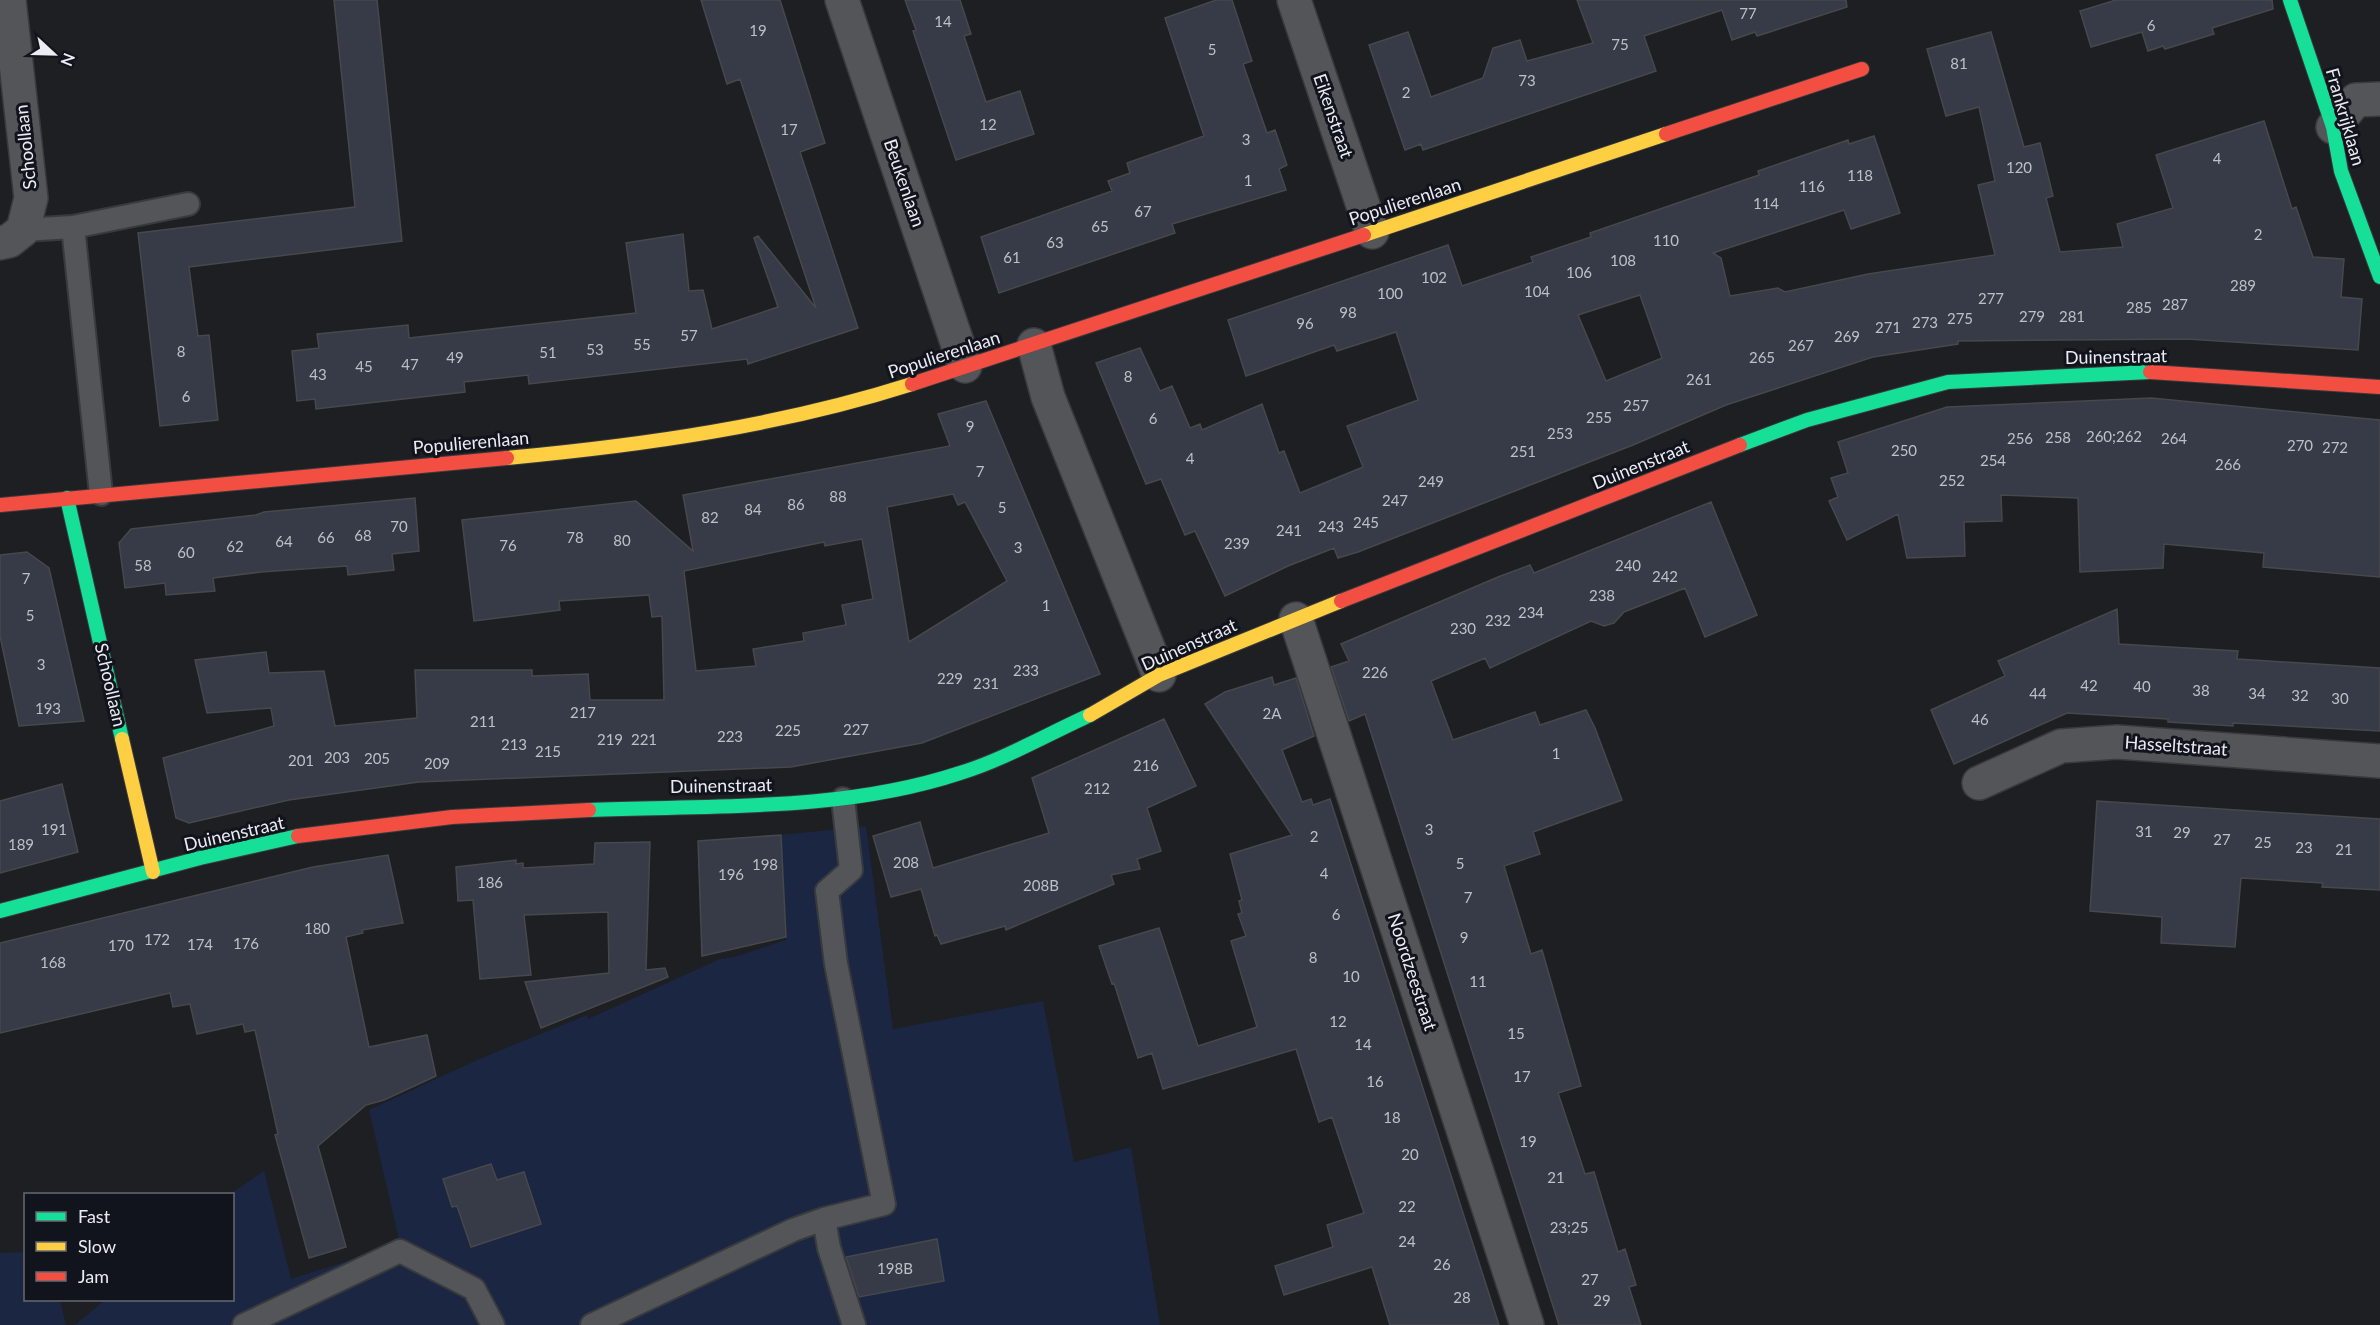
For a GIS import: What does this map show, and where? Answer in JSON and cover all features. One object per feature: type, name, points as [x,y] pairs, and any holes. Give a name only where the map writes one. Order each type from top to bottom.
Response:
[{"type":"street","name":"Schoollaan","points":[[9,0],[31,198],[12,237]]},
{"type":"street","name":"Beukenlaan","points":[[842,0],[965,366]]},
{"type":"street","name":"Eikenstraat","points":[[1294,0],[1372,232]]},
{"type":"street","name":"Frankrijklaan","points":[[2290,0],[2333,127],[2342,171],[2380,277]]},
{"type":"street","name":"Populierenlaan","points":[[0,505],[604,449],[779,421],[861,400],[1034,345],[1862,69]]},
{"type":"street","points":[[2333,127],[2356,100],[2380,99]]},
{"type":"street","points":[[1034,345],[1048,396],[1159,675]]},
{"type":"street","name":"Duinenstraat","points":[[0,910],[242,849],[322,832],[469,815],[843,799],[894,791],[962,773],[1095,713],[1159,675],[1296,619],[1797,424],[1948,382],[2157,372],[2380,387]]},
{"type":"street","name":"Schoollaan","points":[[67,498],[153,872]]},
{"type":"street","name":"Noordzeestraat","points":[[1296,619],[1527,1325]]},
{"type":"street","name":"Hasseltstraat","points":[[1980,783],[2041,753],[2061,746],[2088,742],[2117,742],[2380,761]]},
{"type":"lane","points":[[12,237],[188,204]]},
{"type":"lane","points":[[73,227],[101,494]]},
{"type":"lane","points":[[592,1325],[793,1230],[824,1219],[884,1204],[836,964],[827,891],[851,870],[843,799]]},
{"type":"lane","points":[[824,1219],[829,1248],[854,1325]]},
{"type":"lane","points":[[244,1325],[400,1251],[474,1289],[493,1325]]},
{"type":"shaded area","points":[[866,826],[893,1029],[1043,1001],[1074,1162],[1131,1147],[1160,1325],[75,1325],[104,1301],[234,1301],[234,1193],[231,1193],[264,1171],[291,1279],[400,1244],[369,1110],[477,1060],[587,1015],[588,1019],[720,959],[735,957],[786,940],[781,835]]},
{"type":"shaded area","points":[[24,1252],[24,1301],[60,1301],[66,1325],[0,1325],[0,1253]]},
{"type":"building","points":[[334,0],[377,0],[402,241],[189,267],[198,336],[209,335],[218,420],[160,426],[138,233],[355,207]]},
{"type":"building","points":[[701,0],[780,0],[825,143],[800,152],[858,328],[748,364],[747,359],[529,384],[528,375],[464,382],[465,392],[316,409],[315,399],[297,401],[292,351],[319,348],[317,334],[408,325],[409,338],[636,313],[626,243],[683,234],[689,291],[703,290],[712,329],[778,307],[754,238],[758,236],[816,308],[740,79],[727,84]]},
{"type":"building","points":[[905,0],[960,0],[971,34],[964,36],[986,102],[1020,91],[1034,134],[956,160]]},
{"type":"building","points":[[1216,0],[1232,0],[1252,61],[1243,64],[1267,133],[1275,130],[1287,165],[1279,169],[1286,190],[1172,224],[1175,233],[999,293],[981,237],[1112,191],[1108,181],[1130,173],[1127,163],[1204,136],[1165,18]]},
{"type":"building","points":[[1577,0],[1846,0],[1847,7],[1757,36],[1755,32],[1732,40],[1722,10],[1644,36],[1656,71],[1423,150],[1421,144],[1405,150],[1369,45],[1408,32],[1431,97],[1483,78],[1493,48],[1520,40],[1527,61],[1593,43]]},
{"type":"building","points":[[2116,0],[2272,0],[2273,9],[2212,28],[2214,34],[2165,49],[2163,46],[2148,51],[2142,32],[2091,47],[2080,11]]},
{"type":"building","points":[[1991,32],[2024,147],[2040,143],[2053,196],[2046,198],[2060,252],[2123,247],[2117,224],[2173,208],[2156,155],[2264,121],[2292,209],[2296,207],[2313,257],[2344,259],[2341,297],[2362,299],[2358,350],[2187,339],[1958,341],[1958,344],[1873,357],[1726,405],[1633,445],[1358,552],[1338,558],[1334,548],[1288,566],[1225,596],[1195,531],[1185,535],[1161,479],[1146,484],[1096,363],[1140,348],[1160,391],[1172,386],[1190,428],[1200,424],[1202,430],[1262,404],[1279,453],[1284,451],[1300,493],[1363,467],[1347,426],[1418,400],[1396,332],[1337,351],[1334,345],[1246,376],[1228,320],[1448,245],[1462,286],[1533,262],[1531,257],[1591,237],[1590,233],[1759,175],[1758,171],[1848,140],[1849,144],[1874,136],[1900,213],[1851,229],[1844,210],[1713,253],[1721,258],[1730,296],[1778,288],[1785,292],[1868,274],[1995,255],[1978,185],[1995,181],[1979,107],[1946,116],[1927,49]],"holes":[[[1640,295],[1662,358],[1606,381],[1578,315]]]},
{"type":"building","points":[[2151,398],[2380,420],[2380,577],[2263,567],[2264,553],[2164,544],[2163,568],[2080,572],[2078,498],[2001,495],[2002,521],[1964,522],[1965,556],[1907,558],[1898,514],[1847,540],[1829,501],[1838,497],[1831,478],[1848,473],[1838,442],[1947,407]]},
{"type":"building","points":[[986,401],[1100,674],[922,743],[791,767],[419,782],[289,800],[189,823],[176,818],[163,758],[274,726],[271,708],[207,713],[195,660],[266,652],[269,673],[324,671],[335,726],[417,718],[415,670],[532,670],[532,676],[588,674],[590,700],[664,700],[662,616],[652,617],[649,595],[559,601],[560,610],[474,621],[462,520],[636,501],[693,551],[683,495],[950,446],[938,414]],"holes":[[[953,494],[958,505],[965,502],[1007,581],[909,642],[887,507]],[[862,539],[873,599],[842,605],[846,625],[803,633],[804,641],[753,649],[756,666],[696,671],[684,571],[824,542],[825,546]]]},
{"type":"building","points":[[415,498],[419,551],[392,554],[394,570],[348,575],[347,566],[261,572],[213,578],[215,591],[166,595],[165,583],[125,588],[119,543],[131,529],[256,515],[264,512]]},
{"type":"building","points":[[1711,502],[1757,615],[1705,637],[1685,588],[1624,612],[1614,623],[1604,626],[1591,621],[1490,668],[1485,658],[1431,681],[1453,740],[1535,712],[1540,725],[1586,710],[1622,800],[1533,832],[1540,854],[1504,866],[1531,954],[1542,950],[1581,1086],[1558,1093],[1585,1174],[1594,1172],[1618,1252],[1625,1249],[1636,1285],[1629,1287],[1641,1325],[1559,1325],[1365,714],[1349,721],[1331,667],[1349,661],[1341,644],[1498,577],[1530,565],[1534,573]]},
{"type":"building","points":[[27,552],[49,568],[84,721],[19,726],[0,636],[0,555]]},
{"type":"building","points":[[2117,609],[2119,644],[2238,651],[2237,659],[2380,668],[2380,731],[2233,723],[2233,726],[2168,722],[2168,719],[2067,713],[1954,764],[1931,710],[2005,676],[1998,661]]},
{"type":"building","points":[[1272,677],[1274,685],[1296,678],[1314,736],[1282,750],[1302,802],[1311,799],[1313,805],[1330,799],[1499,1325],[1390,1325],[1372,1267],[1284,1295],[1275,1266],[1333,1247],[1327,1225],[1364,1213],[1332,1117],[1319,1122],[1296,1049],[1163,1089],[1152,1053],[1138,1058],[1114,983],[1112,984],[1099,946],[1159,928],[1198,1046],[1257,1027],[1231,941],[1246,936],[1238,914],[1242,913],[1239,901],[1242,900],[1230,854],[1292,835],[1205,704],[1225,692]]},
{"type":"building","points":[[1164,719],[1196,786],[1147,808],[1161,851],[1137,859],[1140,869],[1111,875],[1114,884],[1006,930],[1005,926],[941,944],[937,935],[935,936],[921,889],[891,897],[873,836],[920,822],[933,868],[1049,833],[1032,778]]},
{"type":"building","points":[[62,784],[78,852],[0,873],[0,801]]},
{"type":"building","points":[[2097,801],[2380,819],[2380,890],[2322,887],[2323,883],[2241,878],[2235,947],[2161,943],[2162,917],[2090,911]]},
{"type":"building","points":[[781,835],[786,937],[702,956],[698,841]]},
{"type":"building","points":[[650,842],[646,970],[665,968],[668,977],[541,1028],[525,982],[609,973],[608,912],[524,915],[531,975],[480,979],[473,900],[458,901],[456,867],[516,860],[516,864],[523,863],[523,868],[594,864],[595,843]]},
{"type":"building","points":[[388,855],[403,923],[362,930],[363,933],[346,937],[369,1047],[427,1035],[436,1076],[384,1100],[366,1105],[318,1146],[346,1247],[309,1258],[275,1135],[278,1134],[255,1030],[245,1032],[243,1024],[197,1034],[190,1004],[173,1007],[170,993],[0,1033],[0,943],[313,867]]},
{"type":"building","points":[[491,1164],[497,1180],[524,1172],[541,1224],[471,1247],[457,1206],[452,1207],[443,1179]]},
{"type":"building","points":[[937,1239],[944,1281],[859,1297],[846,1257]]},
{"type":"traffic: fast","points":[[2290,0],[2333,127],[2341,171],[2380,277]]},
{"type":"traffic: fast","points":[[1740,445],[1807,420],[1948,382],[2150,372]]},
{"type":"traffic: fast","points":[[67,498],[122,739]]},
{"type":"traffic: fast","points":[[589,810],[776,804],[870,795],[915,786],[976,768],[1090,715]]},
{"type":"traffic: fast","points":[[0,911],[200,858],[298,836]]},
{"type":"traffic: slow","points":[[1364,235],[1666,134]]},
{"type":"traffic: slow","points":[[507,458],[610,447],[712,432],[812,411],[912,384]]},
{"type":"traffic: slow","points":[[1090,715],[1159,675],[1341,601]]},
{"type":"traffic: slow","points":[[122,739],[153,872]]},
{"type":"traffic: jam","points":[[1666,134],[1862,69]]},
{"type":"traffic: jam","points":[[912,384],[1364,235]]},
{"type":"traffic: jam","points":[[2150,372],[2380,387]]},
{"type":"traffic: jam","points":[[1341,601],[1740,445]]},
{"type":"traffic: jam","points":[[0,505],[507,458]]},
{"type":"traffic: jam","points":[[298,836],[452,817],[589,810]]}]
